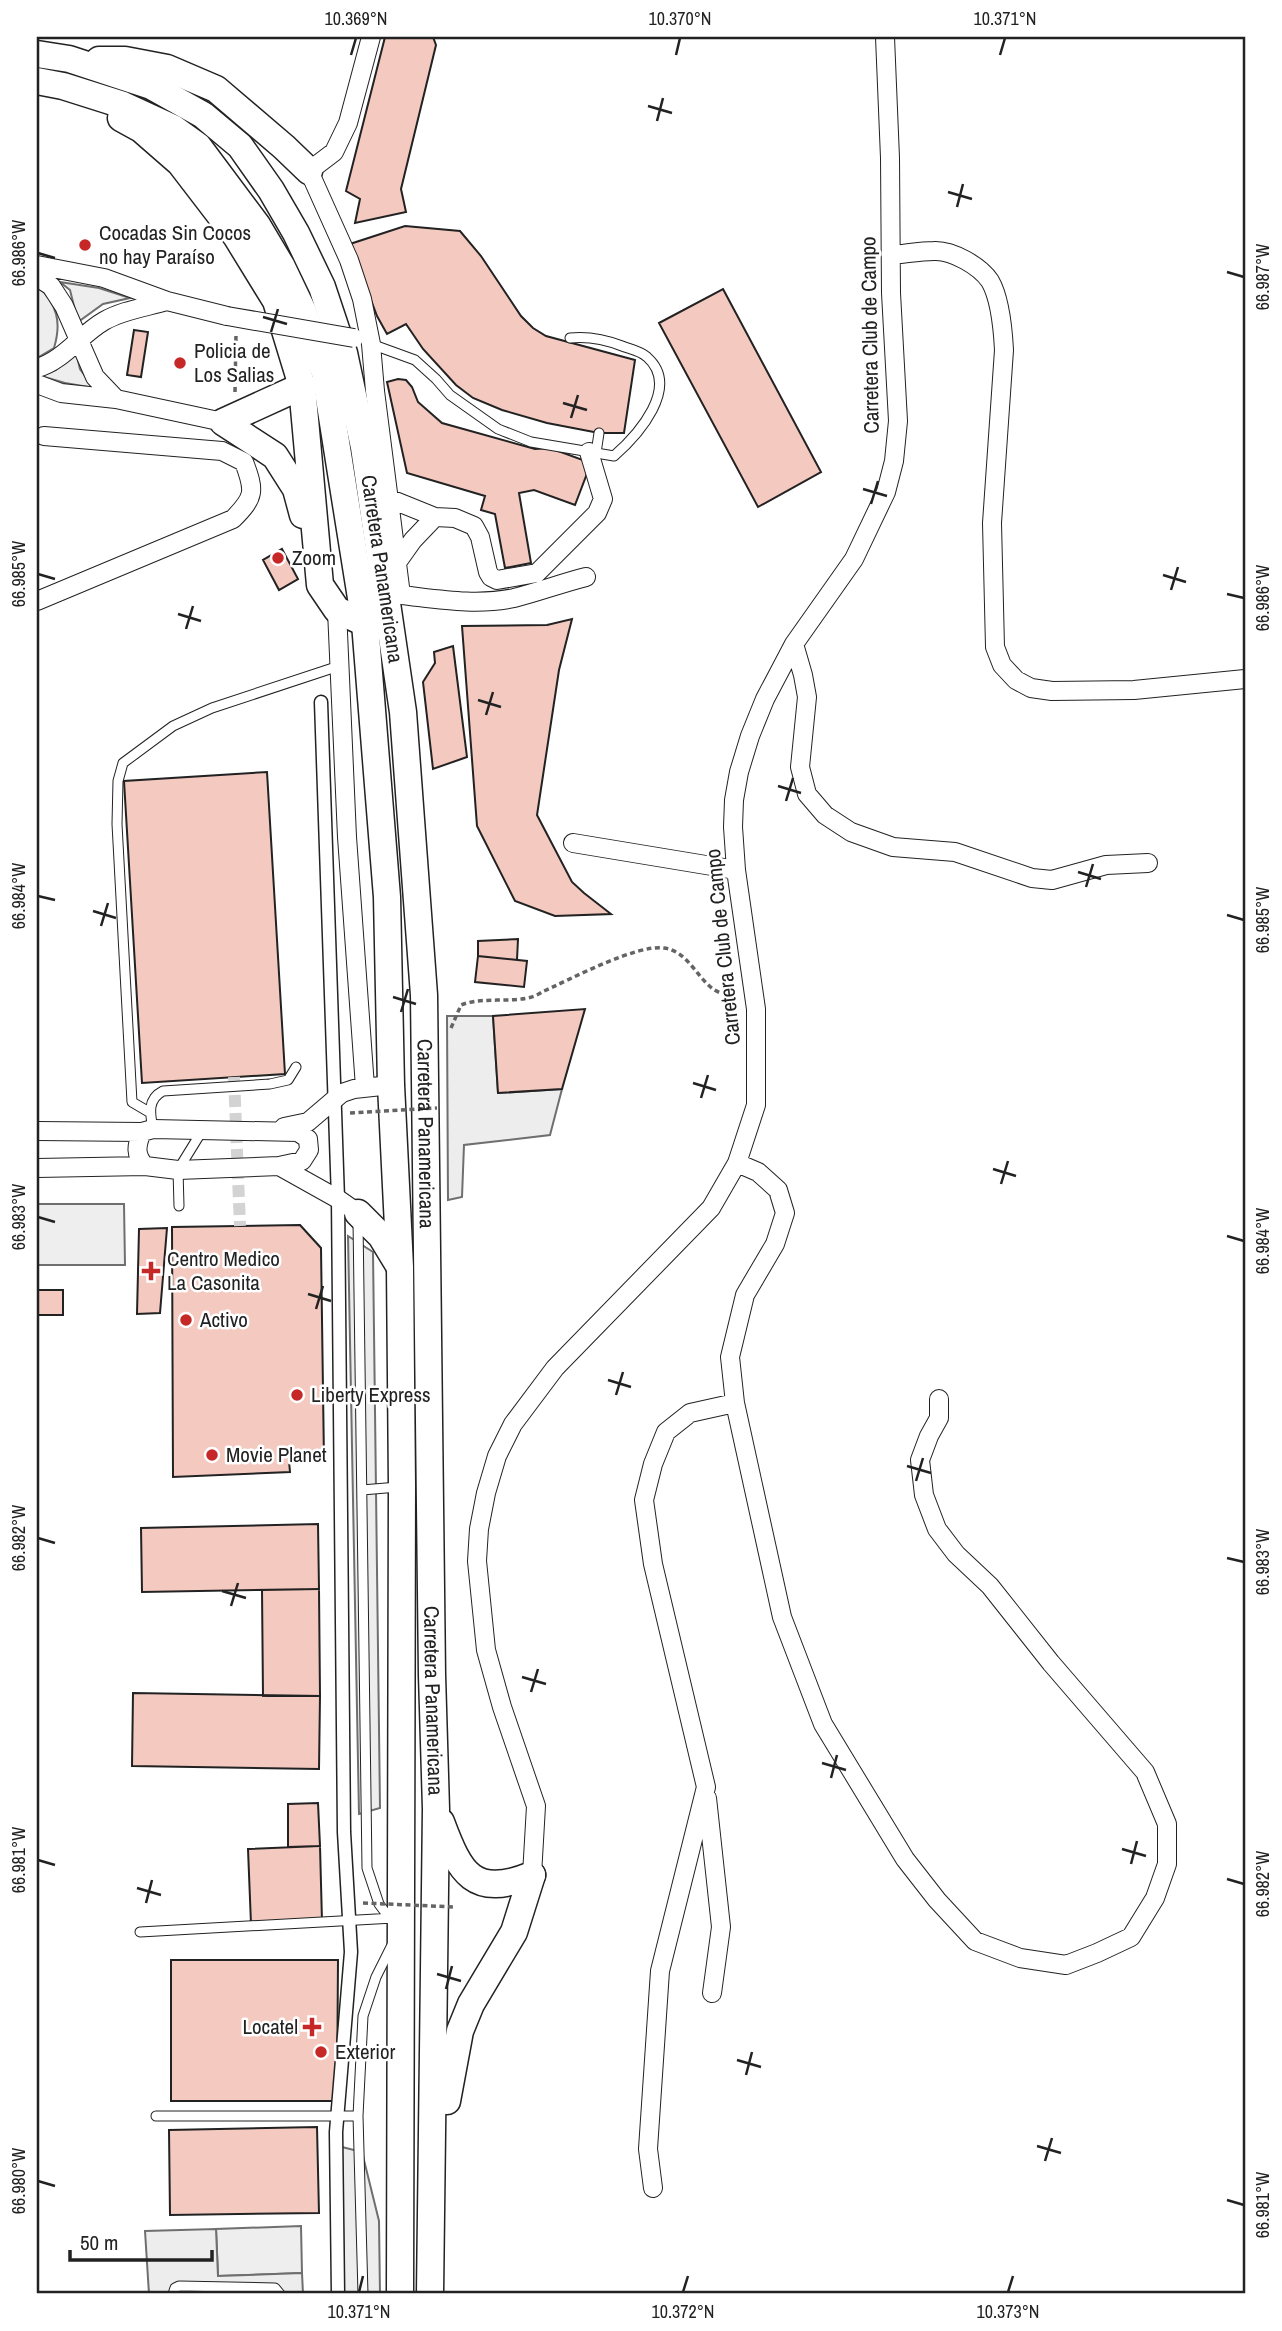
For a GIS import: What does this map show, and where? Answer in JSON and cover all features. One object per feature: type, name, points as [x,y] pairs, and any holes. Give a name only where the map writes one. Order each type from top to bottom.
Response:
[{"type":"main road","name":"Carretera Panamericana","points":[[37,54],[69,59],[150,86],[203,115],[240,146],[271,190],[296,233],[322,287],[344,353],[364,447],[403,712],[424,995],[436,1809],[430,2294]]},
{"type":"main road","points":[[69,59],[125,60],[167,68],[216,89],[309,171]]},
{"type":"main road","name":"Carretera Panamericana","points":[[37,81],[63,86],[136,111],[173,128],[198,146],[250,215],[282,267],[303,312],[325,373],[365,624],[387,898],[391,1085],[400,1267],[402,1486],[396,1923],[400,2294]]},
{"type":"main road","points":[[63,86],[141,129],[180,163],[236,236],[276,301],[302,386],[320,585]]},
{"type":"main road","points":[[302,386],[229,419],[275,456],[296,489],[320,585],[337,610],[365,624]]},
{"type":"main road","points":[[401,595],[403,712]]},
{"type":"main road","points":[[348,1206],[381,1236],[400,1267]]},
{"type":"main road","points":[[436,1809],[452,1851],[466,1875],[486,1884],[503,1884],[531,1875]]},
{"type":"main road","points":[[438,2294],[431,2214],[451,2072],[460,2031],[471,2004],[514,1932],[531,1875]]},
{"type":"street","points":[[371,37],[348,123],[334,152],[309,171],[349,260],[362,299],[371,344],[401,595],[457,602],[488,601],[513,598],[586,577]]},
{"type":"street","name":"Carretera Club de Campo","points":[[531,1875],[536,1806],[489,1661],[480,1606],[477,1561],[479,1529],[497,1456],[513,1424],[555,1368],[711,1208],[737,1163],[756,1105],[756,1013],[736,870],[734,800],[739,772],[765,699],[794,644],[854,559],[886,492],[894,461],[898,421],[885,37]]},
{"type":"street","points":[[891,255],[936,250],[954,253],[989,281],[996,300],[1002,324],[1004,351],[992,523],[995,648],[1002,665],[1016,680],[1031,688],[1052,691],[1134,690],[1245,679]]},
{"type":"street","points":[[37,265],[104,278],[167,301],[232,317],[354,338],[371,344]]},
{"type":"street","points":[[37,277],[51,286],[64,306],[95,377],[116,399]]},
{"type":"street","points":[[37,368],[54,361],[104,321],[167,301]]},
{"type":"street","points":[[37,384],[61,393],[116,399],[229,419]]},
{"type":"street","points":[[37,601],[233,519],[248,504],[252,484],[244,463],[222,451],[44,436]]},
{"type":"street","points":[[388,498],[435,517],[455,518],[474,526],[480,537],[491,578],[497,580],[537,573],[597,513],[603,499],[593,453]]},
{"type":"street","points":[[396,564],[412,540],[435,517]]},
{"type":"street","points":[[337,610],[347,837],[365,1087]]},
{"type":"street","points":[[794,644],[807,697],[800,767],[807,794],[824,815],[851,832],[893,847],[955,852],[1032,878],[1052,880],[1106,865],[1148,863]]},
{"type":"street","points":[[321,702],[334,1099],[348,1206],[344,1832],[351,1952],[337,2116],[338,2294]]},
{"type":"street","points":[[573,843],[736,870]]},
{"type":"street","points":[[269,1130],[308,1122],[342,1093],[365,1087],[391,1085]]},
{"type":"street","points":[[145,1166],[138,1158],[137,1143],[148,1125]]},
{"type":"street","points":[[37,1131],[148,1125],[204,1130],[298,1132],[308,1139],[309,1150],[302,1161],[279,1166],[178,1170],[145,1166],[37,1168]]},
{"type":"street","points":[[737,1163],[758,1172],[778,1190],[785,1213],[775,1244],[745,1295],[730,1357],[735,1403],[782,1617],[822,1724],[905,1859],[937,1900],[975,1941],[1020,1958],[1066,1965],[1131,1937],[1155,1898],[1167,1864],[1167,1824],[1145,1772],[1051,1663],[990,1586],[956,1554],[937,1529],[924,1495],[920,1460],[939,1418],[939,1399]]},
{"type":"street","points":[[279,1166],[348,1206]]},
{"type":"street","points":[[712,1993],[721,1927],[706,1787],[653,1564],[644,1500],[653,1464],[666,1433],[691,1413],[735,1403]]},
{"type":"street","points":[[653,2188],[648,2149],[660,1971],[706,1787]]},
{"type":"lane","points":[[371,344],[415,360],[450,395],[498,429],[531,442],[614,456],[633,440],[648,419],[659,395],[659,374],[647,356],[632,349],[593,337],[570,338]]},
{"type":"lane","points":[[593,453],[599,433]]},
{"type":"lane","points":[[148,1125],[132,1102],[117,824],[118,781],[123,763],[173,726],[212,708],[340,666]]},
{"type":"lane","points":[[148,1125],[156,1095],[163,1091],[270,1084],[288,1080],[296,1067]]},
{"type":"lane","points":[[179,1206],[178,1170],[193,1143],[204,1130]]},
{"type":"lane","points":[[348,1206],[362,1490],[367,1868],[379,1904],[396,1923]]},
{"type":"lane","points":[[362,1490],[402,1486]]},
{"type":"lane","points":[[140,1932],[350,1920],[396,1923]]},
{"type":"lane","points":[[363,2294],[358,2116],[363,2016],[396,1923]]},
{"type":"lane","points":[[156,2116],[358,2116]]},
{"type":"lane","points":[[173,2294],[179,2286],[275,2288],[280,2294]]},
{"type":"path","points":[[229,419],[232,317]]},
{"type":"path","points":[[451,1028],[461,1005],[467,1002],[478,999],[534,998],[626,954],[664,948],[683,957],[714,990],[729,995],[756,1013]]},
{"type":"path","points":[[350,1113],[437,1108]]},
{"type":"path","points":[[363,1903],[454,1907]]},
{"type":"shaded area","points":[[60,282],[99,288],[130,298],[103,304],[78,322],[70,290]]},
{"type":"shaded area","points":[[37,285],[53,306],[58,330],[54,348],[37,358]]},
{"type":"shaded area","points":[[76,352],[80,369],[94,388],[41,376],[56,370]]},
{"type":"shaded area","points":[[447,1016],[493,1016],[498,1093],[562,1089],[550,1135],[464,1145],[462,1197],[448,1200]]},
{"type":"shaded area","points":[[37,1204],[124,1204],[125,1265],[37,1265]]},
{"type":"shaded area","points":[[348,1236],[373,1252],[380,1808],[359,1814]]},
{"type":"shaded area","points":[[342,2147],[362,2152],[379,2221],[380,2294],[344,2294]]},
{"type":"shaded area","points":[[301,2226],[302,2273],[218,2276],[216,2229]]},
{"type":"shaded area","points":[[216,2229],[218,2276],[302,2273],[303,2294],[149,2294],[145,2231]]},
{"type":"building","points":[[385,37],[433,37],[436,45],[401,189],[406,212],[355,223],[360,199],[346,191]]},
{"type":"building","points":[[405,226],[460,231],[481,256],[521,316],[546,336],[635,360],[624,433],[599,433],[547,423],[473,398],[456,385],[423,349],[406,324],[387,334],[377,316],[350,244]]},
{"type":"building","points":[[723,289],[821,472],[758,507],[659,323]]},
{"type":"building","name":"Policia de Los Salias","points":[[134,330],[148,332],[141,377],[127,375]]},
{"type":"building","points":[[406,380],[418,402],[442,423],[535,449],[550,448],[591,463],[575,505],[534,490],[519,493],[531,563],[505,568],[495,514],[481,510],[485,496],[407,473],[387,382]]},
{"type":"building","points":[[282,549],[298,579],[279,590],[263,560]]},
{"type":"building","points":[[572,619],[559,670],[537,815],[572,882],[611,914],[555,916],[515,901],[477,826],[462,626],[547,625]]},
{"type":"building","points":[[453,646],[467,757],[433,769],[423,682],[435,663],[434,652]]},
{"type":"building","points":[[267,772],[285,1074],[142,1083],[124,781]]},
{"type":"building","points":[[518,939],[517,960],[478,956],[478,941]]},
{"type":"building","points":[[478,956],[527,961],[524,987],[475,982]]},
{"type":"building","points":[[585,1009],[562,1089],[498,1093],[493,1016]]},
{"type":"building","points":[[300,1225],[321,1248],[324,1461],[289,1461],[290,1472],[173,1477],[172,1227]]},
{"type":"building","name":"Centro Medico La Casonita","points":[[167,1228],[160,1313],[137,1314],[139,1229]]},
{"type":"building","points":[[37,1290],[63,1290],[63,1315],[37,1315]]},
{"type":"building","points":[[318,1524],[319,1589],[142,1592],[141,1528]]},
{"type":"building","points":[[319,1589],[320,1696],[263,1696],[262,1590]]},
{"type":"building","points":[[133,1693],[320,1696],[319,1769],[132,1766]]},
{"type":"building","points":[[318,1803],[320,1846],[288,1847],[288,1804]]},
{"type":"building","points":[[320,1846],[322,1921],[251,1924],[248,1849]]},
{"type":"building","points":[[171,1960],[338,1960],[337,2101],[171,2101]]},
{"type":"building","points":[[317,2127],[319,2213],[170,2215],[169,2130]]},
{"type":"tunnel","points":[[234,1077],[240,1226]]},
{"type":"place","name":"Cocadas Sin Cocos no hay Paraíso","points":[[85,245]]},
{"type":"place","name":"Policia de Los Salias","points":[[180,363]]},
{"type":"place","name":"Zoom","points":[[278,558]]},
{"type":"place","name":"Centro Medico La Casonita","points":[[151,1271]]},
{"type":"place","name":"Activo","points":[[186,1320]]},
{"type":"place","name":"Liberty Express","points":[[297,1395]]},
{"type":"place","name":"Movie Planet","points":[[212,1455]]},
{"type":"place","name":"Locatel","points":[[312,2027]]},
{"type":"place","name":"Exterior","points":[[321,2052]]}]
